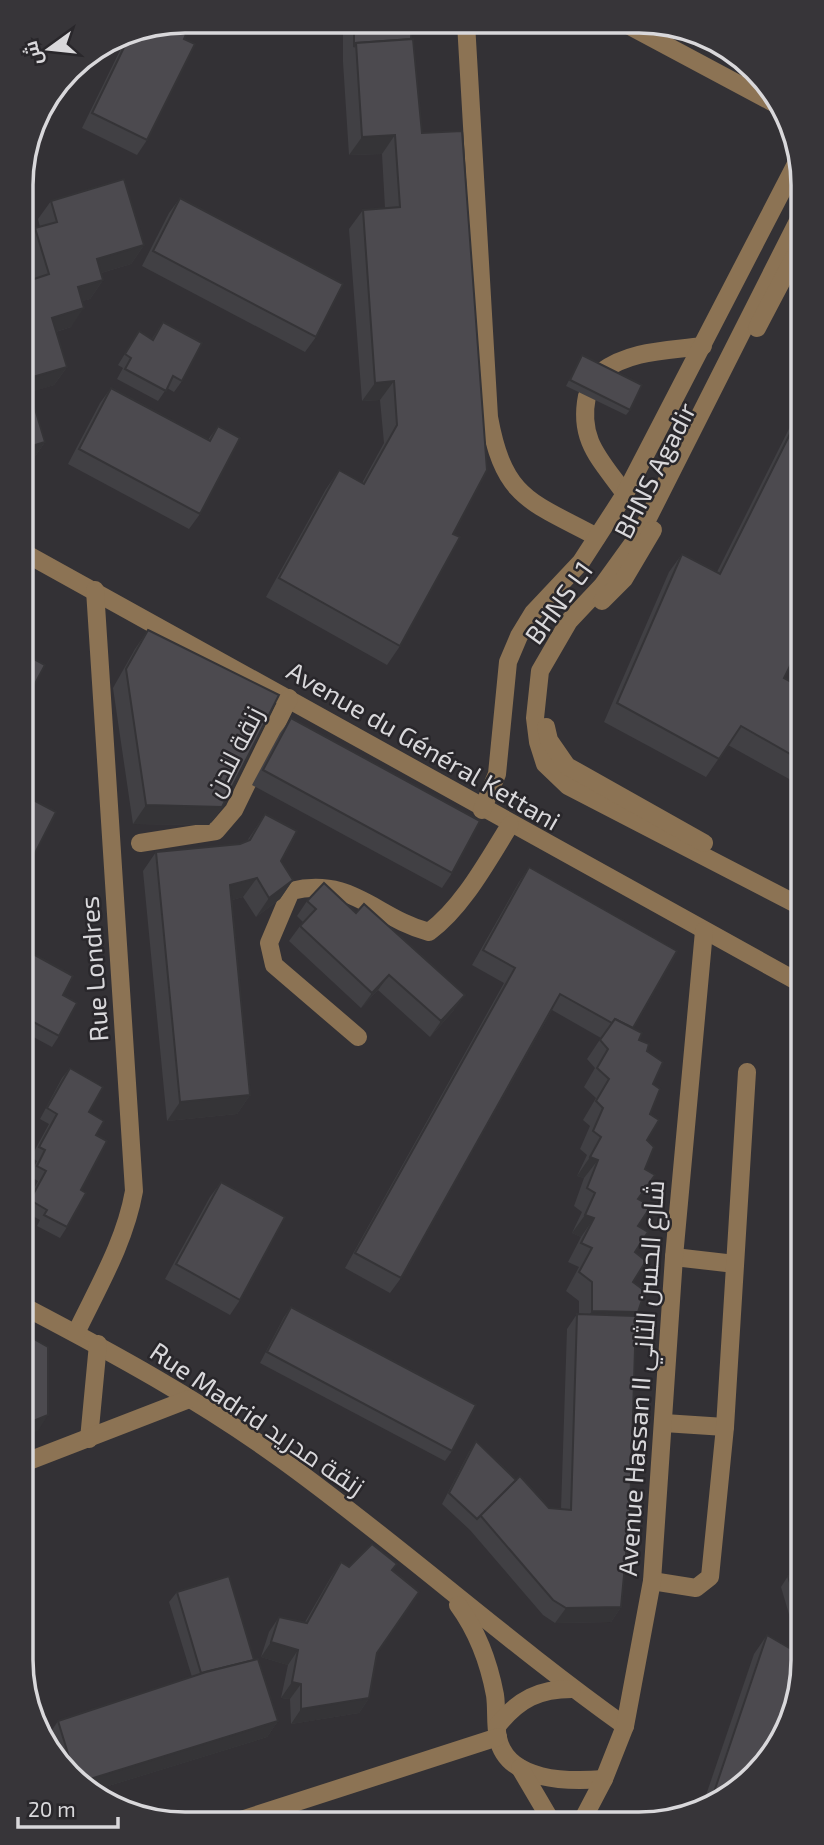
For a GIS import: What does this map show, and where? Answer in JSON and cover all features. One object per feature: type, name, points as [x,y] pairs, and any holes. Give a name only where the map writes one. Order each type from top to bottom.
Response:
[{"type":"street","points":[[467,33],[489,417],[495,449],[512,486],[531,503],[597,537]]},
{"type":"street","points":[[644,33],[761,96]]},
{"type":"street","points":[[482,810],[497,774],[504,691],[512,653],[533,613],[581,562],[625,494],[790,176]]},
{"type":"street","name":"BHNS L1","points":[[791,235],[641,533],[602,586],[569,621],[540,671],[535,718],[545,764],[568,786],[791,900]]},
{"type":"street","name":"BHNS Agadir","points":[[791,264],[641,554],[562,650],[550,677],[545,708],[548,740],[556,754],[576,772],[791,889]]},
{"type":"street","points":[[601,372],[615,362],[634,355],[703,346]]},
{"type":"street","points":[[587,396],[583,416],[588,442],[625,494]]},
{"type":"street","name":"Avenue du Général Kettani","points":[[34,558],[289,698],[482,810],[790,979]]},
{"type":"street","name":"Rue Londres","points":[[76,1333],[118,1246],[129,1219],[134,1191],[95,590]]},
{"type":"street","name":"زنقة لندن","points":[[140,843],[216,831],[234,810],[289,698]]},
{"type":"street","points":[[358,1037],[274,965],[269,943],[291,891],[324,886],[355,896],[429,932],[440,924],[483,868],[510,825]]},
{"type":"street","name":"Avenue Hassan II شارع الحسن الثاني","points":[[587,1812],[604,1779],[625,1726],[652,1581],[674,1257],[704,931]]},
{"type":"street","points":[[652,1581],[696,1588],[710,1577],[725,1427],[747,1072]]},
{"type":"street","points":[[674,1257],[735,1264]]},
{"type":"street","name":"Rue Madrid زنقة مدريد","points":[[33,1311],[98,1344],[189,1399],[290,1466],[365,1522],[572,1689],[625,1726]]},
{"type":"street","points":[[89,1439],[98,1344]]},
{"type":"street","points":[[33,1459],[189,1399]]},
{"type":"street","points":[[664,1423],[725,1427]]},
{"type":"street","name":"Rue Madrid زنقة مدريد","points":[[448,1591],[479,1640],[495,1696],[502,1750],[520,1768],[546,1812]]},
{"type":"street","points":[[264,1812],[498,1731],[511,1708],[529,1696],[551,1689],[572,1689]]},
{"type":"street","points":[[520,1768],[562,1780],[604,1779]]},
{"type":"building","points":[[411,33],[411,39],[356,43],[354,47],[354,34]]},
{"type":"building","points":[[175,34],[186,34],[184,39],[195,44],[147,140],[92,113],[125,46],[155,36]]},
{"type":"building","points":[[413,39],[422,133],[462,131],[487,470],[453,534],[460,537],[400,646],[279,578],[339,470],[364,484],[397,425],[394,381],[375,383],[363,210],[400,207],[395,135],[362,137],[356,43]]},
{"type":"building","points":[[124,179],[144,245],[97,259],[103,280],[78,287],[84,308],[52,318],[67,367],[34,377],[34,279],[49,274],[35,228],[57,222],[51,201]]},
{"type":"building","points":[[180,198],[343,284],[316,337],[153,251]]},
{"type":"building","points":[[163,322],[202,343],[182,381],[173,376],[166,391],[125,369],[131,358],[125,354],[139,331],[153,340]]},
{"type":"building","points":[[582,355],[642,385],[630,410],[570,380]]},
{"type":"building","points":[[111,388],[210,441],[218,426],[240,438],[200,514],[79,449]]},
{"type":"building","points":[[34,405],[45,442],[34,445]]},
{"type":"building","points":[[791,432],[791,665],[784,678],[791,682],[791,754],[741,726],[719,759],[617,703],[682,554],[720,574]]},
{"type":"building","points":[[148,630],[279,695],[222,807],[146,805],[126,669]]},
{"type":"building","points":[[34,659],[45,665],[34,686]]},
{"type":"building","points":[[291,718],[480,821],[452,873],[263,770]]},
{"type":"building","points":[[34,800],[56,812],[34,856]]},
{"type":"building","points":[[265,814],[297,831],[281,861],[293,880],[269,898],[257,878],[230,885],[250,1095],[180,1102],[156,852],[240,844],[250,840]]},
{"type":"building","points":[[529,867],[677,951],[633,1028],[615,1019],[612,1023],[560,994],[401,1278],[355,1253],[515,968],[483,950]]},
{"type":"building","points":[[324,883],[356,913],[364,904],[465,995],[441,1021],[389,975],[372,993],[300,926],[316,909],[307,901]]},
{"type":"building","points":[[33,954],[73,976],[63,995],[77,1003],[59,1036],[33,1022]]},
{"type":"building","points":[[615,1019],[642,1033],[639,1040],[649,1044],[647,1051],[663,1062],[653,1084],[660,1089],[650,1114],[659,1120],[647,1140],[654,1147],[645,1169],[655,1175],[638,1199],[651,1206],[638,1226],[648,1232],[635,1252],[646,1261],[633,1282],[645,1291],[638,1312],[592,1311],[592,1282],[579,1272],[592,1248],[581,1243],[594,1218],[585,1215],[595,1193],[587,1188],[598,1160],[590,1157],[601,1137],[593,1131],[603,1108],[596,1101],[609,1079],[597,1068],[608,1049],[600,1040]]},
{"type":"building","points":[[70,1068],[103,1087],[89,1112],[104,1121],[96,1135],[107,1141],[81,1190],[86,1193],[67,1227],[44,1215],[47,1210],[33,1202],[33,1194],[46,1171],[37,1166],[45,1150],[39,1147],[57,1114],[47,1108]]},
{"type":"building","points":[[221,1182],[285,1217],[240,1300],[176,1264]]},
{"type":"building","points":[[291,1307],[476,1405],[452,1451],[267,1352]]},
{"type":"building","points":[[577,1314],[636,1316],[630,1512],[621,1607],[566,1608],[553,1600],[480,1515],[520,1476],[549,1508],[571,1510]]},
{"type":"building","points":[[33,1339],[48,1347],[48,1415],[33,1421]]},
{"type":"building","points":[[476,1441],[516,1480],[477,1519],[449,1493]]},
{"type":"building","points":[[372,1544],[397,1564],[392,1570],[419,1592],[377,1653],[369,1698],[301,1709],[301,1684],[292,1682],[298,1650],[271,1642],[279,1617],[307,1623],[341,1562],[349,1567]]},
{"type":"building","points":[[229,1576],[254,1660],[201,1673],[177,1592]]},
{"type":"building","points":[[767,1635],[790,1648],[788,1690],[783,1709],[759,1752],[739,1774],[714,1791]]},
{"type":"building","points":[[258,1659],[278,1721],[91,1779],[69,1758],[58,1721],[206,1672]]}]
